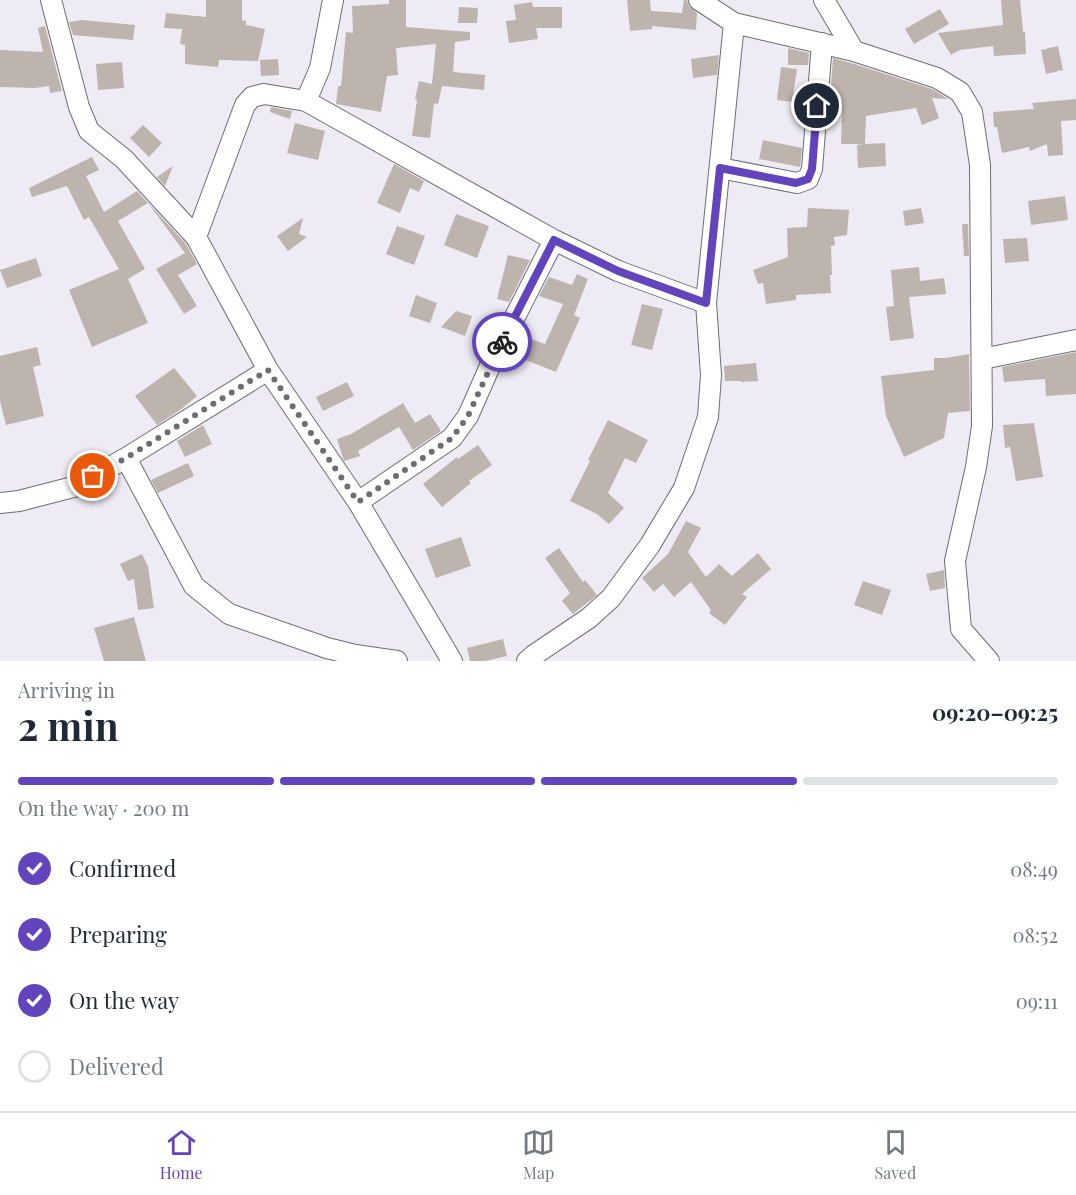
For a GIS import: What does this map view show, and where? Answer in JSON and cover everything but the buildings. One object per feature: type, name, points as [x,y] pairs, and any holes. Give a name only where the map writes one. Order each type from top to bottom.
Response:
[{"type":"street","points":[[51,0],[79,107],[89,131],[124,159],[196,237],[268,370],[358,502],[452,661]]},
{"type":"street","points":[[306,101],[320,68],[333,0]]},
{"type":"street","points":[[699,0],[734,23],[854,51],[937,78],[960,92],[972,112],[980,165],[982,426],[976,467],[955,561],[962,629],[989,661]]},
{"type":"street","points":[[824,0],[854,51]]},
{"type":"street","points":[[527,661],[589,618],[611,598],[650,545],[684,488],[708,417],[711,375],[706,303],[734,23]]},
{"type":"street","points":[[720,168],[796,183],[808,179],[812,169],[822,43]]},
{"type":"street","points":[[196,237],[245,105],[252,96],[264,94],[306,101],[554,240],[618,271],[706,303]]},
{"type":"street","points":[[358,502],[452,438],[468,416],[490,366],[554,240]]},
{"type":"street","points":[[982,359],[1076,340]]},
{"type":"street","points":[[0,503],[19,501],[77,486],[268,370]]},
{"type":"street","points":[[126,458],[194,586],[229,615],[327,648],[397,661]]},
{"type":"way so far","points":[[93,476],[268,370],[358,502],[452,438],[468,416],[502,342]]},
{"type":"route","points":[[502,342],[554,240],[618,271],[706,303],[720,168],[796,183],[808,179],[812,169],[817,106]]}]
